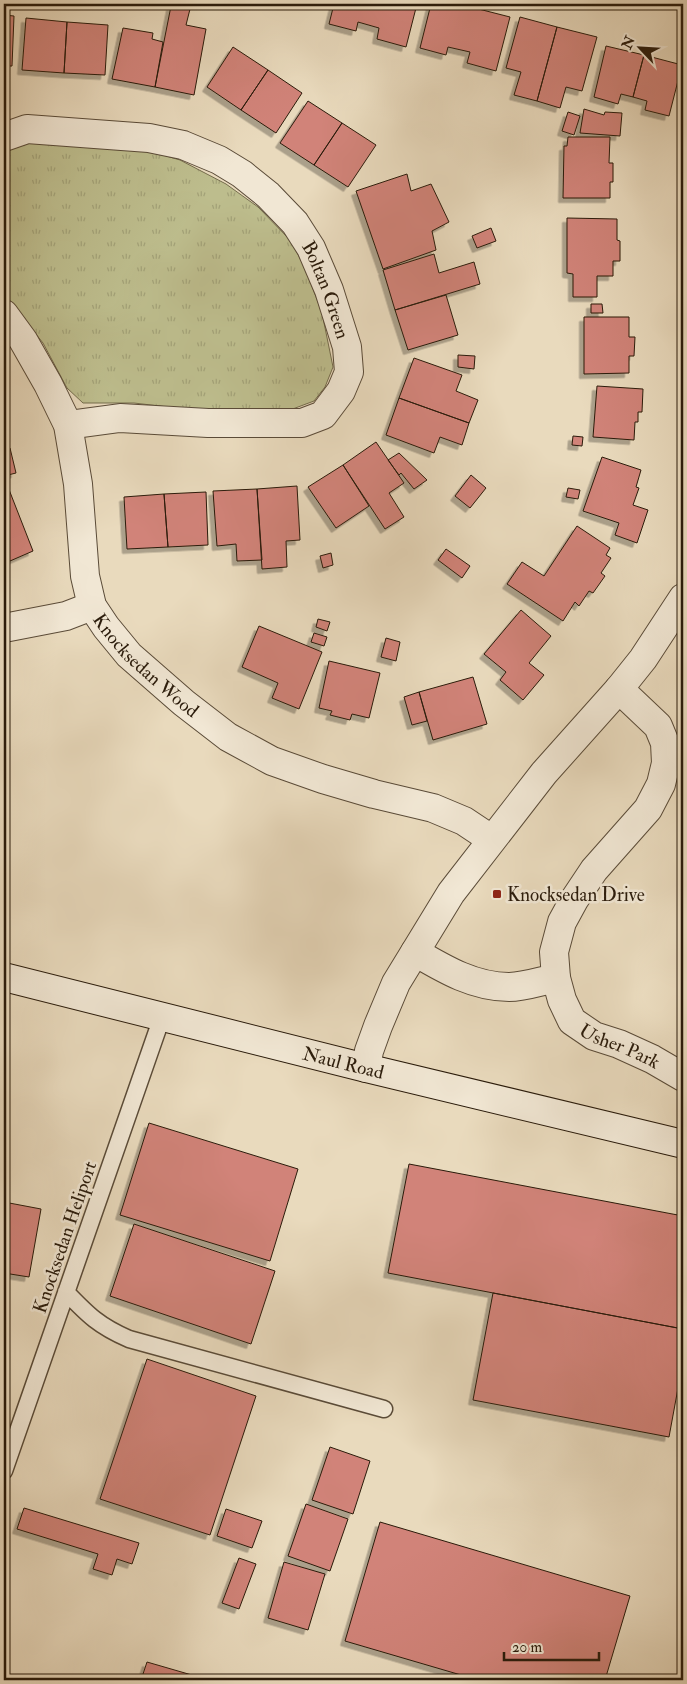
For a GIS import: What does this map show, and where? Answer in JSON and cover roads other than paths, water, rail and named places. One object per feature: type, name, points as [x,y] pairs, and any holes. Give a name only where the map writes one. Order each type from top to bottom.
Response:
[{"type":"street","name":"Boltan Green","points":[[4,137],[27,129],[149,138],[183,145],[219,160],[242,174],[295,223],[311,248],[329,290],[347,347],[349,372],[341,391],[323,415],[302,423],[208,423],[120,418],[68,425]]},
{"type":"street","name":"Knocksedan Wood","points":[[4,314],[23,340],[48,384],[68,425],[78,484],[85,576],[92,606],[106,627],[129,654],[184,703],[228,737],[272,761],[323,779],[433,808],[464,822],[492,839]]},
{"type":"street","points":[[366,1068],[369,1051],[392,991],[451,893],[544,773],[619,689],[648,652],[683,598]]},
{"type":"street","points":[[4,628],[66,616],[92,606]]},
{"type":"street","name":"Usher Park","points":[[619,689],[658,726],[665,743],[666,763],[661,784],[648,809],[594,870],[562,922],[554,952],[556,978],[562,1000],[572,1021],[594,1036],[652,1059],[683,1077]]},
{"type":"street","points":[[415,952],[453,974],[481,984],[511,987],[556,978]]},
{"type":"street","name":"Naul Road","points":[[4,977],[366,1068],[683,1144]]},
{"type":"lane","name":"Knocksedan Heliport","points":[[4,1471],[162,1017]]},
{"type":"lane","points":[[66,1292],[91,1318],[109,1330],[129,1339],[384,1409]]},
{"type":"place","name":"Knocksedan Drive","points":[[497,894]]}]
